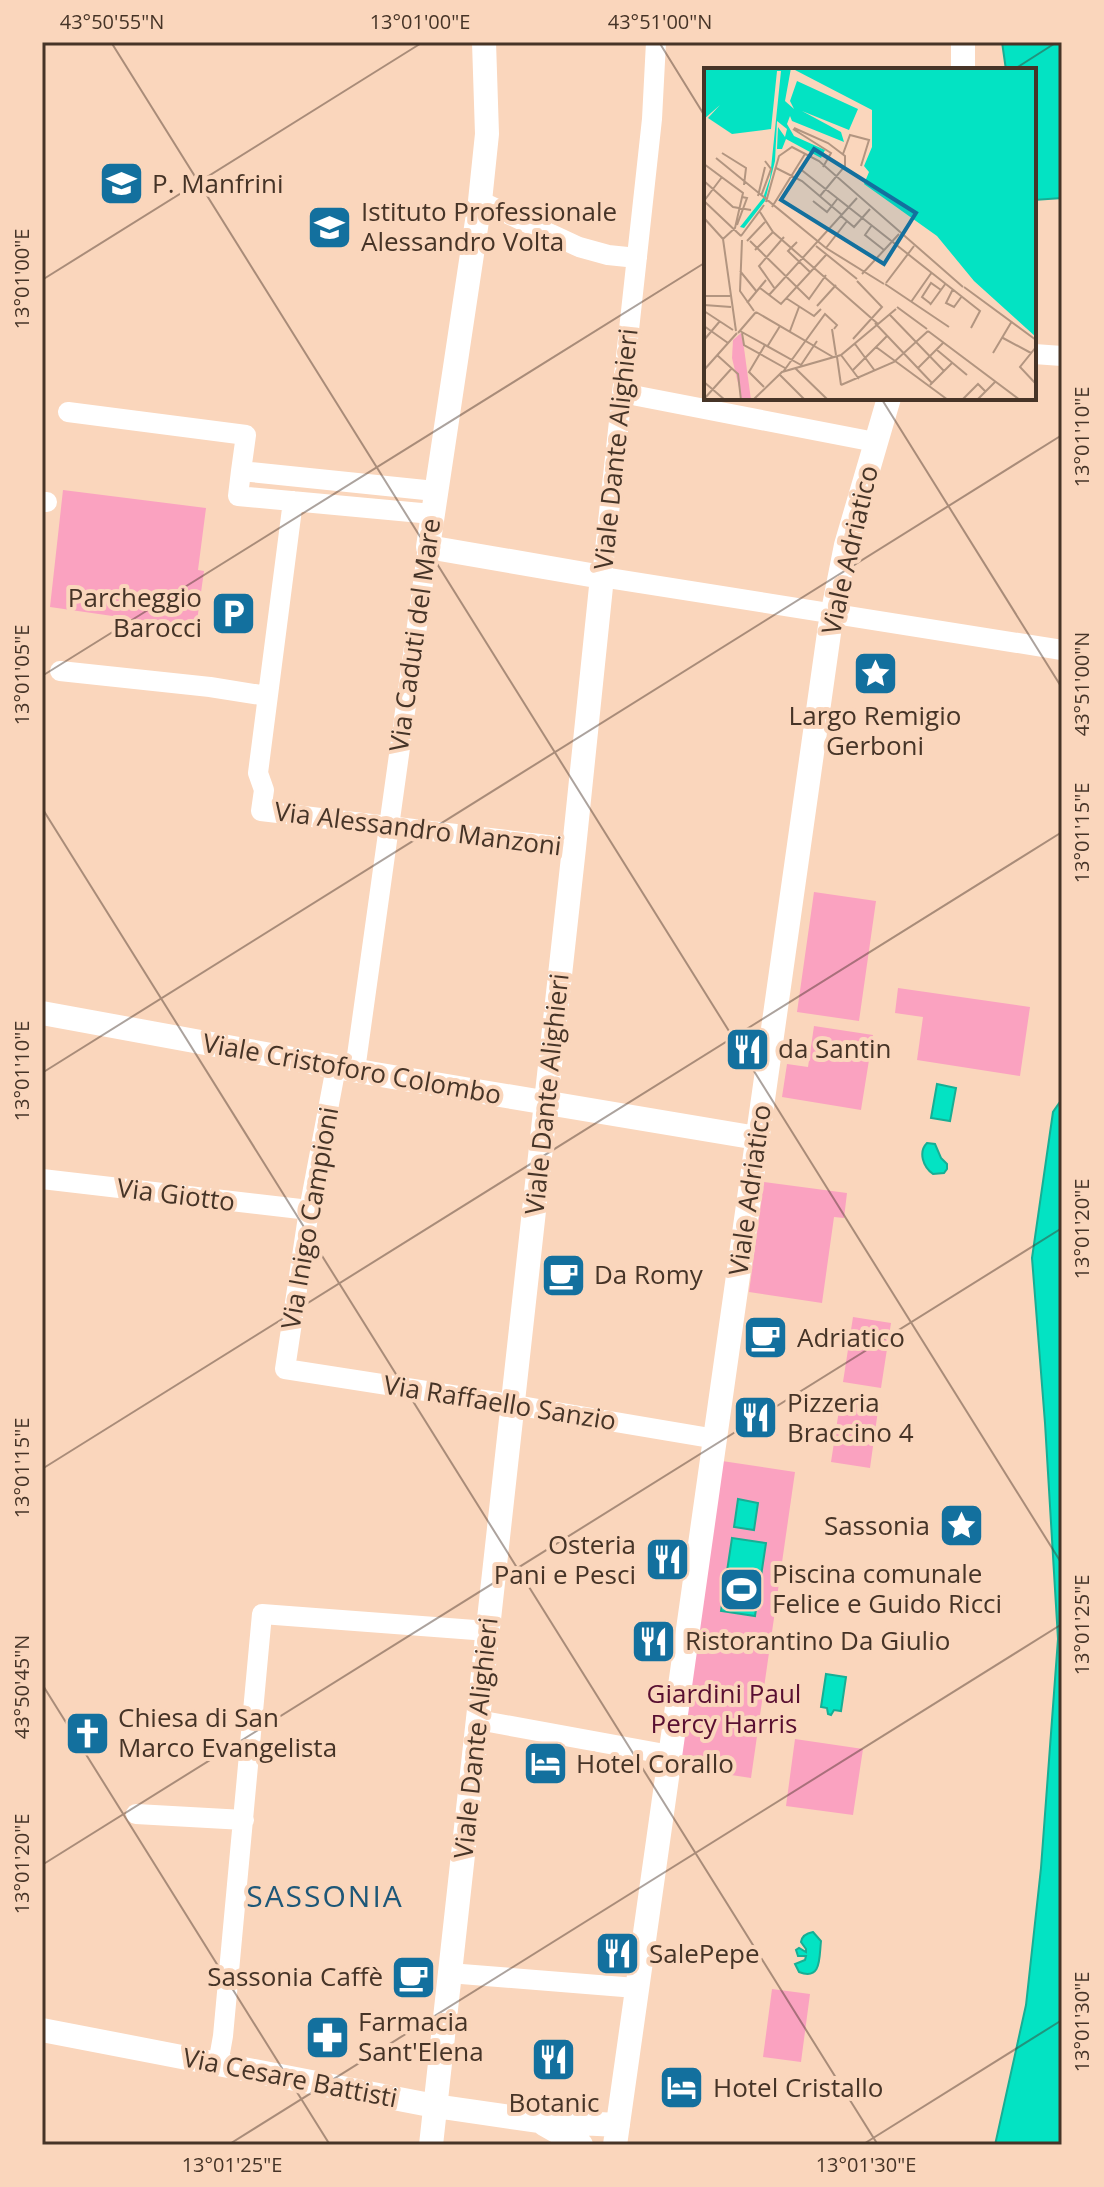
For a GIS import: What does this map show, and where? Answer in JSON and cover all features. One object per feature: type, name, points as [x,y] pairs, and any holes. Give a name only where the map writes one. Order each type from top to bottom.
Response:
[{"type":"street","name":"Via Caduti del Mare","points":[[346,1068],[388,825],[480,201],[487,134],[484,42]]},
{"type":"street","name":"Viale Dante Alighieri","points":[[431,2145],[652,119],[656,42]]},
{"type":"street","points":[[963,42],[963,68]]},
{"type":"street","points":[[480,201],[579,247],[608,255],[637,258]]},
{"type":"street","points":[[1036,354],[1062,356]]},
{"type":"street","points":[[622,393],[875,442]]},
{"type":"street","name":"Viale Adriatico","points":[[617,2135],[832,613],[846,545],[888,400]]},
{"type":"street","points":[[68,412],[246,435],[238,496],[293,501],[434,503]]},
{"type":"street","points":[[241,471],[434,503]]},
{"type":"street","points":[[60,671],[267,696],[293,501]]},
{"type":"street","points":[[428,547],[1062,650]]},
{"type":"street","name":"Via Alessandro Manzoni","points":[[267,696],[258,773],[264,790],[261,811],[574,848]]},
{"type":"street","name":"Viale Cristoforo Colombo","points":[[42,1013],[757,1138]]},
{"type":"street","name":"Via Inigo Campioni","points":[[285,1369],[309,1210],[346,1068]]},
{"type":"street","name":"Via Giotto","points":[[42,1179],[309,1210]]},
{"type":"street","name":"Via Raffaello Sanzio","points":[[285,1369],[716,1439]]},
{"type":"street","points":[[218,2064],[225,2020],[262,1614],[488,1631]]},
{"type":"street","points":[[478,1720],[670,1755]]},
{"type":"street","points":[[136,1814],[244,1820]]},
{"type":"street","points":[[449,1973],[636,1988]]},
{"type":"street","name":"Via Cesare Battisti","points":[[42,2030],[435,2106],[617,2135]]},
{"type":"street","name":"Via Cesare Battisti","points":[[538,2121],[581,2145]]},
{"type":"green space","points":[[63,490],[206,508],[198,570],[204,571],[196,628],[50,607]]},
{"type":"green space","points":[[814,892],[876,901],[859,1021],[797,1012]]},
{"type":"green space","points":[[898,988],[1030,1007],[1020,1076],[917,1060],[923,1017],[895,1013]]},
{"type":"green space","points":[[814,1026],[873,1035],[861,1110],[782,1097],[787,1064],[808,1067]]},
{"type":"green space","points":[[764,1182],[847,1193],[844,1218],[834,1217],[822,1303],[749,1292]]},
{"type":"green space","points":[[853,1317],[891,1323],[881,1388],[843,1382]]},
{"type":"green space","points":[[841,1397],[879,1403],[870,1468],[831,1462]]},
{"type":"green space","name":"Giardini Paul Percy Harris","points":[[722,1461],[795,1472],[751,1778],[678,1767]]},
{"type":"green space","points":[[795,1739],[863,1749],[853,1815],[786,1806]]},
{"type":"green space","points":[[772,1989],[810,1994],[801,2062],[763,2057]]},
{"type":"water","points":[[1002,42],[1062,42],[1062,198],[1036,200],[1036,68],[1006,68]]},
{"type":"water","points":[[937,1084],[956,1088],[950,1121],[931,1118]]},
{"type":"water","points":[[1062,1099],[1062,2145],[995,2145],[1026,2005],[1041,1868],[1058,1639],[1032,1258],[1053,1112]]},
{"type":"water","points":[[927,1143],[935,1144],[947,1164],[944,1173],[933,1174],[927,1167],[922,1155]]},
{"type":"water","points":[[738,1499],[758,1503],[754,1530],[734,1527]]},
{"type":"water","points":[[732,1538],[766,1543],[755,1616],[721,1611]]},
{"type":"water","points":[[826,1674],[846,1677],[841,1711],[834,1710],[831,1715],[827,1708],[821,1707]]},
{"type":"water","points":[[813,1932],[821,1941],[818,1966],[812,1973],[806,1974],[799,1972],[795,1964],[805,1960],[806,1956],[798,1956],[796,1950],[799,1948],[806,1952],[801,1942],[805,1935]]},
{"type":"place","name":"P. Manfrini","points":[[121,184]]},
{"type":"place","name":"Istituto Professionale Alessandro Volta","points":[[330,227]]},
{"type":"place","name":"Parcheggio Barocci","points":[[233,613]]},
{"type":"place","name":"Largo Remigio Gerboni","points":[[875,673]]},
{"type":"place","name":"da Santin","points":[[747,1049]]},
{"type":"place","name":"Da Romy","points":[[563,1275]]},
{"type":"place","name":"Adriatico","points":[[766,1338]]},
{"type":"place","name":"Pizzeria Braccino 4","points":[[756,1418]]},
{"type":"place","name":"Sassonia","points":[[961,1526]]},
{"type":"place","name":"Osteria Pani e Pesci","points":[[667,1560]]},
{"type":"place","name":"Piscina comunale Felice e Guido Ricci","points":[[741,1589]]},
{"type":"place","name":"Ristorantino Da Giulio","points":[[654,1641]]},
{"type":"place","name":"Chiesa di San Marco Evangelista","points":[[87,1733]]},
{"type":"place","name":"Hotel Corallo","points":[[545,1764]]},
{"type":"place","name":"SalePepe","points":[[618,1954]]},
{"type":"place","name":"Sassonia Caffè","points":[[414,1977]]},
{"type":"place","name":"Farmacia Sant'Elena","points":[[327,2037]]},
{"type":"place","name":"Botanic","points":[[554,2060]]},
{"type":"place","name":"Hotel Cristallo","points":[[682,2088]]},
{"type":"district","name":"SASSONIA","points":[[325,1897]]}]
